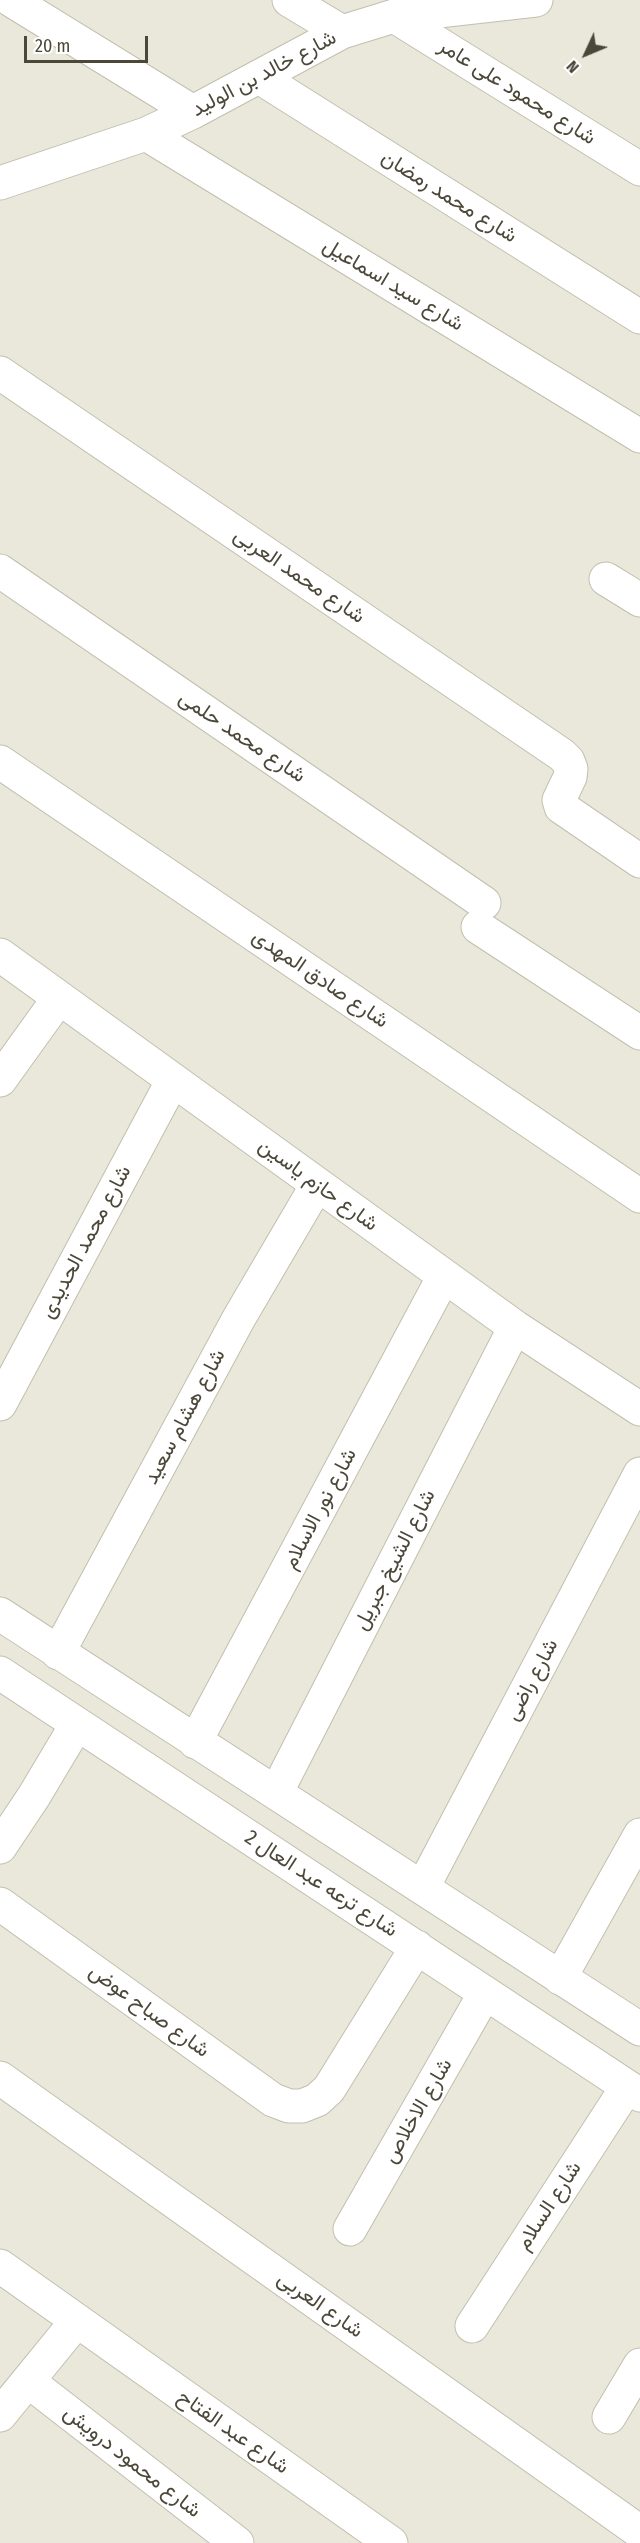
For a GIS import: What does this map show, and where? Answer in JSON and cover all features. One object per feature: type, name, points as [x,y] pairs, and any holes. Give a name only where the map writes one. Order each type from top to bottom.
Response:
[{"type":"street","points":[[11,0],[193,112]]},
{"type":"street","points":[[289,0],[342,32]]},
{"type":"street","name":"شارع خالد بن الوليد","points":[[0,183],[146,135],[342,32],[394,16],[536,0]]},
{"type":"street","name":"شارع محمود على عامر","points":[[394,16],[640,169]]},
{"type":"street","name":"شارع محمد رمضان","points":[[259,77],[640,317]]},
{"type":"street","name":"شارع سيد اسماعيل","points":[[146,135],[640,436]]},
{"type":"street","name":"شارع محمد العربى","points":[[0,373],[562,755],[568,761],[571,769],[570,777],[559,800],[561,807],[640,861]]},
{"type":"street","name":"شارع محمد حلمى","points":[[0,571],[481,915],[640,1033]]},
{"type":"street","points":[[606,579],[640,600]]},
{"type":"street","name":"شارع صادق المهدى","points":[[0,762],[640,1196]]},
{"type":"street","name":"شارع حازم ياسين","points":[[0,955],[515,1327],[640,1410]]},
{"type":"street","points":[[0,1080],[59,998]]},
{"type":"street","name":"شارع محمد الحديدى","points":[[0,1404],[173,1080]]},
{"type":"street","name":"شارع هشام سعيد","points":[[58,1653],[239,1318],[318,1185]]},
{"type":"street","name":"شارع نور الاسلام","points":[[195,1742],[444,1276]]},
{"type":"street","name":"شارع الشيخ جبريل","points":[[276,1793],[515,1327]]},
{"type":"street","name":"شارع راضى","points":[[423,1887],[640,1474]]},
{"type":"street","points":[[0,1614],[640,2028]]},
{"type":"street","name":"شارع ترعه عبد العال 2","points":[[0,1673],[633,2091]]},
{"type":"street","points":[[0,1848],[77,1724]]},
{"type":"street","points":[[560,1978],[640,1835]]},
{"type":"street","name":"شارع صباح عوض","points":[[0,1904],[273,2100],[289,2106],[302,2106],[317,2100],[329,2089],[417,1947]]},
{"type":"street","name":"شارع الاخلاص","points":[[350,2229],[486,1993]]},
{"type":"street","name":"شارع العربى","points":[[0,2078],[640,2532]]},
{"type":"street","name":"شارع السلام","points":[[472,2326],[633,2091]]},
{"type":"street","name":"شارع عبد الفتاح","points":[[0,2266],[391,2543]]},
{"type":"street","points":[[0,2415],[76,2322]]},
{"type":"street","points":[[609,2417],[640,2365]]},
{"type":"street","name":"شارع محمود درويش","points":[[28,2381],[237,2543]]},
{"type":"shaded area","points":[[0,0],[640,0],[640,2543],[0,2543]]}]
